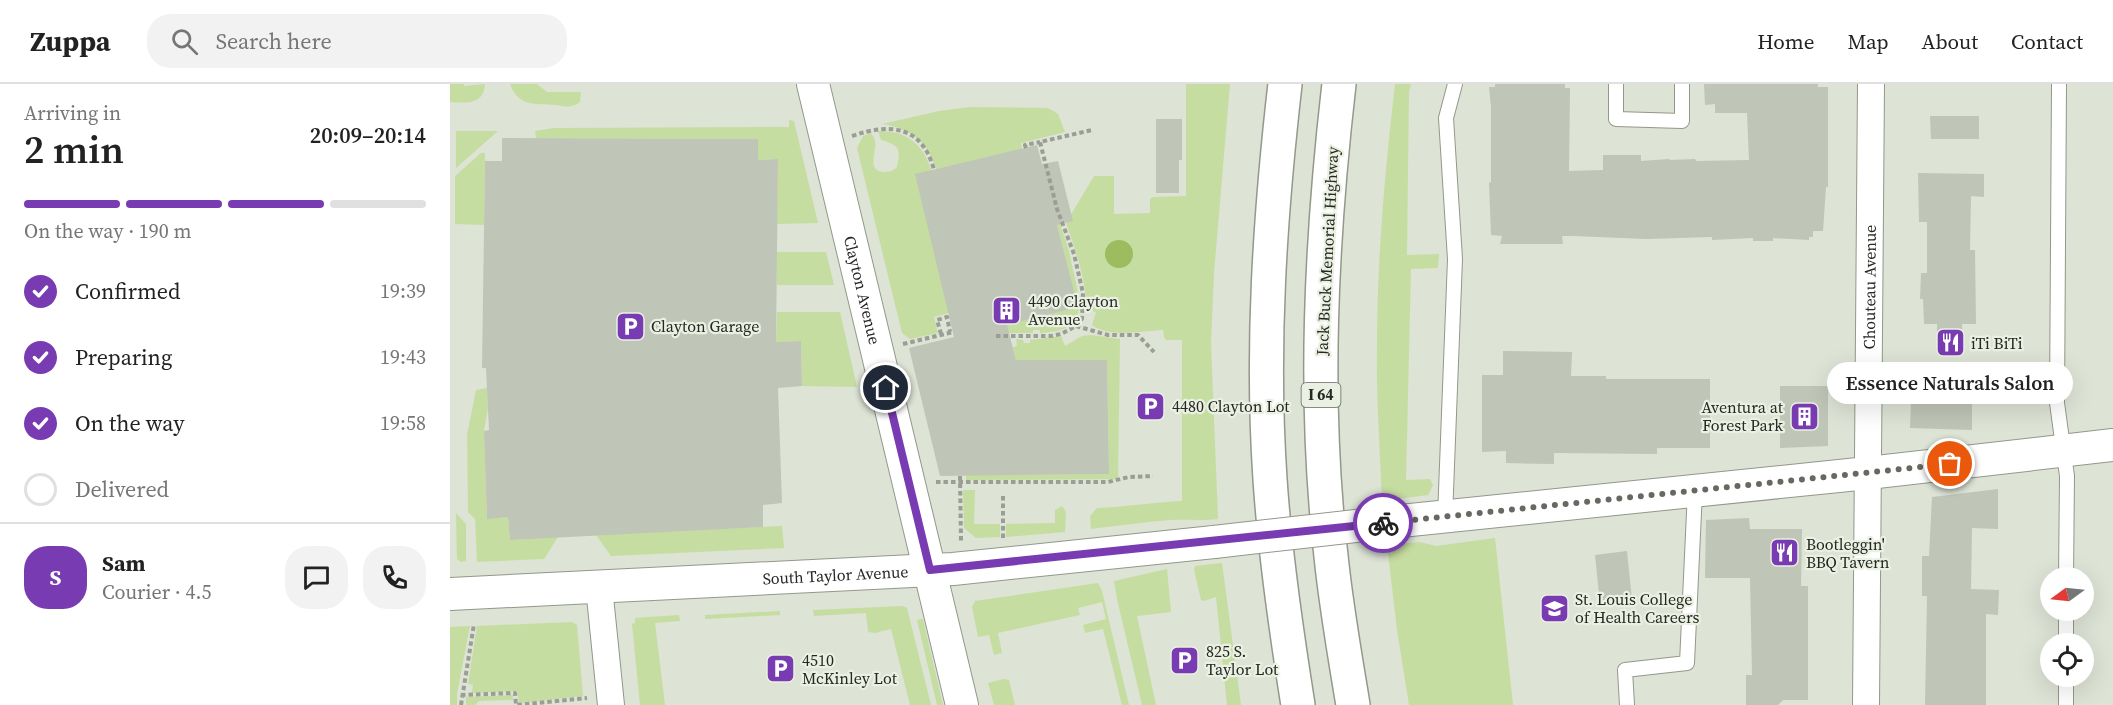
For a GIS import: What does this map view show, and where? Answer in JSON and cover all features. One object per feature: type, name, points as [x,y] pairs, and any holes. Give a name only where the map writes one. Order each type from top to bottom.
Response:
[{"type":"highway","points":[[1285,84],[1276,156],[1270,236],[1267,397],[1270,478],[1277,563],[1298,705]]},
{"type":"highway","name":"Jack Buck Memorial Highway","points":[[1339,84],[1326,230],[1321,391],[1330,555],[1353,705]]},
{"type":"street","name":"Clayton Avenue","points":[[813,84],[962,705]]},
{"type":"street","name":"Chouteau Avenue","points":[[1866,705],[1870,84]]},
{"type":"street","name":"South Taylor Avenue","points":[[450,594],[930,570],[1868,473],[2113,445]]},
{"type":"street","points":[[599,587],[611,705]]},
{"type":"lane","points":[[1445,517],[1455,259],[1446,118],[1455,84]]},
{"type":"lane","points":[[1616,84],[1616,119],[1682,122],[1682,84]]},
{"type":"lane","points":[[2060,84],[2057,403],[2067,476],[2066,567]]},
{"type":"lane","points":[[1868,386],[2057,384]]},
{"type":"lane","points":[[1627,705],[1625,670],[1687,663],[1695,491]]},
{"type":"lane","points":[[2066,687],[2066,705]]},
{"type":"path","points":[[852,136],[884,128],[901,130],[914,137],[925,149],[934,170]]},
{"type":"path","points":[[1026,148],[1025,145],[1092,130]]},
{"type":"path","points":[[996,336],[1051,336],[1069,331],[1082,319],[1083,293],[1074,254],[1057,209],[1040,142]]},
{"type":"path","points":[[903,344],[952,332],[947,317],[937,320],[941,334]]},
{"type":"path","points":[[1076,326],[1096,333],[1138,335],[1154,352]]},
{"type":"path","points":[[960,476],[961,542]]},
{"type":"path","points":[[936,482],[1108,482],[1129,477],[1153,477]]},
{"type":"path","points":[[1003,496],[1003,540]]},
{"type":"path","points":[[461,705],[474,624]]},
{"type":"path","points":[[461,695],[515,693],[516,705],[587,698]]},
{"type":"shaded area","points":[[450,84],[464,84],[464,86],[485,84],[484,91],[478,99],[462,103],[450,102]]},
{"type":"shaded area","points":[[510,84],[537,84],[547,92],[581,92],[580,102],[568,106],[529,103],[518,97]]},
{"type":"shaded area","points":[[1186,84],[1230,84],[1214,273],[1211,343],[1218,519],[1171,520],[1091,529],[1090,516],[1097,508],[1182,501],[1182,340],[1166,340],[1163,330],[1116,333],[1092,325],[1096,312],[1086,309],[1077,254],[1066,223],[1094,176],[1114,176],[1114,214],[1150,213],[1150,199],[1153,197],[1186,196]]},
{"type":"shaded area","points":[[1395,84],[1411,84],[1409,92],[1407,255],[1439,254],[1438,268],[1411,269],[1406,480],[1430,479],[1433,485],[1428,495],[1382,501],[1377,384],[1377,312],[1382,214]]},
{"type":"shaded area","points":[[970,107],[1048,108],[1058,114],[1065,132],[1021,143],[1022,149],[936,169],[928,151],[916,138],[901,129],[882,124],[939,111]]},
{"type":"shaded area","points":[[789,120],[794,121],[818,223],[777,224],[778,159],[758,160],[757,139],[536,138],[535,131],[554,128],[789,127]]},
{"type":"shaded area","points":[[456,131],[498,131],[456,168]]},
{"type":"shaded area","points":[[878,131],[897,133],[912,140],[924,153],[931,170],[949,313],[934,317],[938,333],[910,339],[902,333],[857,148],[863,136],[871,133],[875,141],[873,160],[875,168],[883,172],[897,167],[899,155],[897,148],[881,140]]},
{"type":"shaded area","points":[[481,153],[485,153],[484,225],[455,224],[455,176]]},
{"type":"shaded area","points":[[1060,224],[1077,287],[1079,308],[1077,316],[1066,328],[1055,331],[1040,333],[1040,330],[1033,330],[1033,333],[1001,333],[1000,327],[1077,307],[1057,225]]},
{"type":"shaded area","points":[[1119,240],[1129,244],[1133,254],[1129,264],[1119,268],[1109,264],[1105,254],[1109,244]]},
{"type":"shaded area","points":[[777,252],[826,252],[834,285],[777,285]]},
{"type":"shaded area","points":[[777,312],[840,312],[857,387],[802,386],[801,341],[776,342]]},
{"type":"shaded area","points":[[1061,336],[1065,346],[1082,336],[1120,339],[1118,479],[966,480],[966,475],[1109,474],[1107,360],[1016,360],[1013,347],[1017,346],[1016,339],[1030,343],[1030,340]]},
{"type":"shaded area","points":[[487,388],[488,408],[484,431],[487,518],[508,517],[510,540],[558,537],[544,559],[477,562],[475,519],[468,512],[467,435],[476,390]]},
{"type":"shaded area","points":[[963,490],[975,490],[974,524],[1000,524],[1000,537],[976,538],[964,528]]},
{"type":"shaded area","points":[[1062,506],[1066,512],[1065,532],[1006,537],[1006,524],[1055,523],[1055,510]]},
{"type":"shaded area","points":[[456,513],[466,524],[466,561],[461,562],[457,559]]},
{"type":"shaded area","points":[[782,526],[784,548],[611,556],[596,535]]},
{"type":"shaded area","points":[[1495,538],[1513,705],[1409,705],[1387,545],[1420,542],[1436,546]]},
{"type":"shaded area","points":[[1222,563],[1241,705],[1227,705],[1216,597],[1201,600],[1194,570],[1195,566]]},
{"type":"shaded area","points":[[1167,569],[1171,612],[1137,616],[1156,705],[1142,705],[1114,581]]},
{"type":"shaded area","points":[[1098,583],[1102,591],[1129,705],[1122,705],[1103,629],[1085,633],[1083,625],[1106,619],[1102,602],[1078,608],[1080,615],[998,633],[1002,653],[994,655],[989,635],[978,637],[972,607],[975,601]]},
{"type":"shaded area","points":[[903,606],[907,608],[931,705],[910,705],[891,629],[875,633],[868,632],[866,613],[814,616],[813,610]]},
{"type":"shaded area","points":[[780,611],[780,615],[705,619],[705,615]]},
{"type":"shaded area","points":[[679,615],[680,621],[655,623],[665,705],[640,705],[632,624],[635,623],[635,618]]},
{"type":"shaded area","points":[[923,619],[943,705],[937,705],[917,620]]},
{"type":"shaded area","points":[[572,622],[577,625],[583,696],[519,703],[517,691],[472,693],[473,685],[468,684],[477,626]]},
{"type":"shaded area","points":[[470,626],[457,705],[450,705],[450,627]]},
{"type":"shaded area","points":[[1009,680],[1015,705],[994,705],[988,683]]},
{"type":"shaded area","points":[[513,695],[513,700],[479,701],[475,705],[466,705],[466,697]]},
{"type":"building","points":[[1495,84],[1565,84],[1565,88],[1570,88],[1569,171],[1603,170],[1603,155],[1641,155],[1641,161],[1749,160],[1747,113],[1715,113],[1715,104],[1705,105],[1704,84],[1818,84],[1818,87],[1828,87],[1828,187],[1826,187],[1823,231],[1813,231],[1813,237],[1809,237],[1809,240],[1773,238],[1773,241],[1753,241],[1753,238],[1712,240],[1712,237],[1646,239],[1562,236],[1563,244],[1500,244],[1502,236],[1491,235],[1489,183],[1491,182],[1491,107],[1489,87],[1495,87]]},
{"type":"building","points":[[1930,116],[1979,116],[1979,139],[1931,139]]},
{"type":"building","points":[[1156,119],[1182,119],[1179,193],[1156,193]]},
{"type":"building","name":"Clayton Garage","points":[[502,138],[758,139],[758,160],[778,159],[776,342],[801,341],[802,386],[778,388],[782,503],[763,505],[763,527],[510,540],[508,517],[487,519],[484,431],[489,430],[486,368],[482,368],[485,161],[502,161]]},
{"type":"building","name":"4490 Clayton Avenue","points":[[1037,145],[1042,164],[1058,161],[1073,221],[1057,225],[1078,307],[1007,325],[1016,360],[1107,360],[1109,474],[940,476],[909,348],[954,337],[915,174]]},
{"type":"building","points":[[1918,173],[1984,174],[1984,197],[1971,196],[1970,250],[1975,250],[1976,324],[1962,324],[1963,354],[1937,354],[1937,324],[1924,324],[1923,299],[1920,299],[1921,273],[1927,273],[1927,222],[1919,222]]},
{"type":"building","points":[[1503,351],[1572,352],[1571,376],[1606,376],[1606,379],[1710,379],[1710,448],[1657,448],[1657,454],[1554,453],[1554,464],[1506,463],[1506,451],[1482,452],[1482,375],[1503,375]]},
{"type":"building","points":[[1936,362],[1951,362],[1951,376],[1936,376]]},
{"type":"building","name":"Aventura at Forest Park","points":[[1780,386],[1828,386],[1828,446],[1780,448]]},
{"type":"building","points":[[1936,394],[1952,394],[1952,402],[1972,402],[1972,430],[1910,428],[1911,401],[1935,401]]},
{"type":"building","points":[[1998,489],[1998,529],[1972,528],[1971,589],[1999,590],[1998,615],[1986,614],[1986,705],[1925,705],[1927,596],[1922,596],[1922,556],[1929,556],[1932,497]]},
{"type":"building","points":[[1749,518],[1750,529],[1802,529],[1801,586],[1808,586],[1808,700],[1783,700],[1778,705],[1746,705],[1746,675],[1752,675],[1750,578],[1705,578],[1706,520]]},
{"type":"building","points":[[1627,551],[1632,600],[1600,604],[1595,555]]},
{"type":"way so far","points":[[1383,523],[1950,464]]},
{"type":"place","name":"4490 Clayton Avenue","points":[[1007,310]]},
{"type":"place","name":"Clayton Garage","points":[[630,326]]},
{"type":"place","name":"iTi BiTi","points":[[1950,343]]},
{"type":"place","name":"4480 Clayton Lot","points":[[1151,406]]},
{"type":"place","name":"Aventura at Forest Park","points":[[1804,416]]},
{"type":"place","name":"Essence Naturals Salon","points":[[1950,464]]},
{"type":"place","name":"Bootleggin' BBQ Tavern","points":[[1785,553]]},
{"type":"place","name":"St. Louis College of Health Careers","points":[[1554,608]]},
{"type":"place","name":"825 S. Taylor Lot","points":[[1185,660]]},
{"type":"place","name":"4510 McKinley Lot","points":[[781,669]]},
{"type":"route","points":[[886,388],[930,570],[1383,523]]}]
